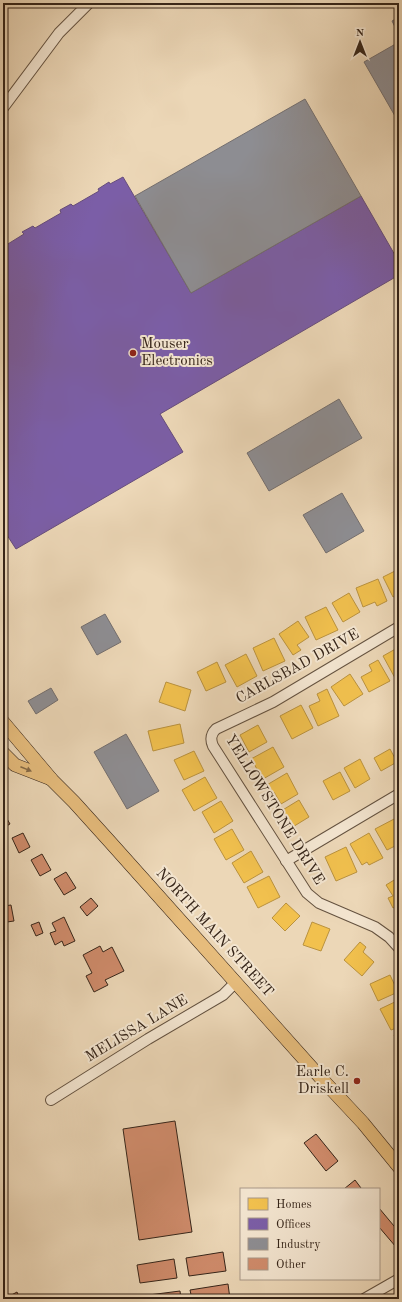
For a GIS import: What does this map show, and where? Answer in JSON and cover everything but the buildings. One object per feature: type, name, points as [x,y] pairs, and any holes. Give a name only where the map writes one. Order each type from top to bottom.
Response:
[{"type":"main road","name":"NORTH MAIN STREET","points":[[3,722],[52,780],[74,802],[363,1123],[399,1167]]},
{"type":"main road","points":[[3,753],[15,765],[52,780]]},
{"type":"street","points":[[3,108],[59,33],[89,3]]},
{"type":"street","name":"CARLSBAD DRIVE","points":[[212,733],[216,729],[273,702],[399,627]]},
{"type":"street","name":"YELLOWSTONE DRIVE","points":[[212,733],[212,746],[307,893],[319,903],[375,927],[389,937],[399,948]]},
{"type":"street","points":[[286,860],[399,794]]},
{"type":"street","name":"MELISSA LANE","points":[[51,1100],[148,1039],[223,995],[236,982]]},
{"type":"street","points":[[364,1299],[399,1279]]},
{"type":"place","name":"Mouser Electronics","points":[[133,353]]},
{"type":"place","name":"Earle C. Driskell","points":[[357,1081]]}]
